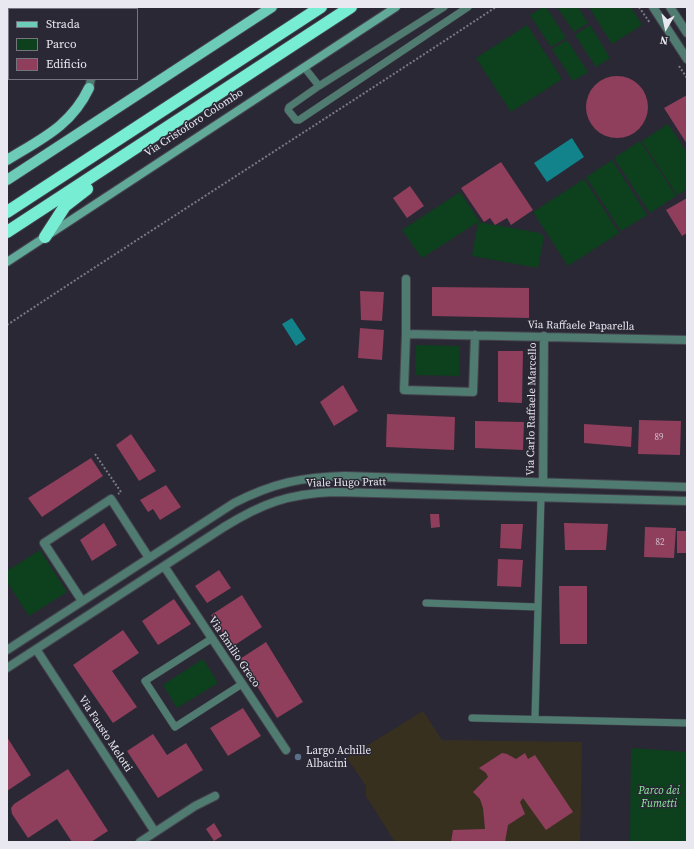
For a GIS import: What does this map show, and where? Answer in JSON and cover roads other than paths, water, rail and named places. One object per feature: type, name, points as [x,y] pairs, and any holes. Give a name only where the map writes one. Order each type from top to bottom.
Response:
[{"type":"highway","points":[[7,212],[322,7]]},
{"type":"highway","name":"Via Cristoforo Colombo","points":[[7,232],[351,7]]},
{"type":"highway","points":[[45,237],[65,206],[71,200],[173,124]]},
{"type":"main road","points":[[7,180],[272,7]]},
{"type":"main road","name":"Via Cristoforo Colombo","points":[[7,262],[396,7]]},
{"type":"main road","points":[[7,160],[63,124],[78,108],[90,83]]},
{"type":"street","points":[[653,7],[687,59]]},
{"type":"street","points":[[670,7],[687,33]]},
{"type":"street","points":[[406,279],[404,390],[473,392],[475,335]]},
{"type":"street","name":"Via Raffaele Paparella","points":[[406,334],[687,340]]},
{"type":"street","name":"Via Carlo Raffaele Marcello","points":[[543,482],[544,336]]},
{"type":"street","name":"Viale Hugo Pratt","points":[[7,650],[234,503],[260,490],[301,479],[345,476],[687,487]]},
{"type":"street","name":"Viale Hugo Pratt","points":[[7,668],[249,512],[276,501],[305,494],[334,492],[687,501]]},
{"type":"street","points":[[82,601],[44,543],[111,499],[149,558]]},
{"type":"street","name":"Via Emilio Greco","points":[[164,566],[286,750]]},
{"type":"street","name":"Via Fausto Melotti","points":[[36,649],[155,832]]},
{"type":"street","points":[[140,842],[195,806],[215,796]]},
{"type":"lane","points":[[444,7],[319,86],[289,107],[288,110],[296,120],[299,120],[468,7]]},
{"type":"lane","points":[[304,67],[319,86]]},
{"type":"lane","points":[[535,719],[541,497]]},
{"type":"lane","points":[[426,603],[538,607]]},
{"type":"lane","points":[[212,639],[145,681],[174,727],[242,684]]},
{"type":"lane","points":[[472,718],[687,723]]},
{"type":"water","points":[[572,138],[584,157],[547,182],[534,163]]},
{"type":"water","points":[[292,318],[306,339],[296,346],[282,324]]},
{"type":"place","name":"Largo Achille Albacini","points":[[298,757]]},
{"type":"park label","name":"Parco dei Fumetti","points":[[659,797]]}]
